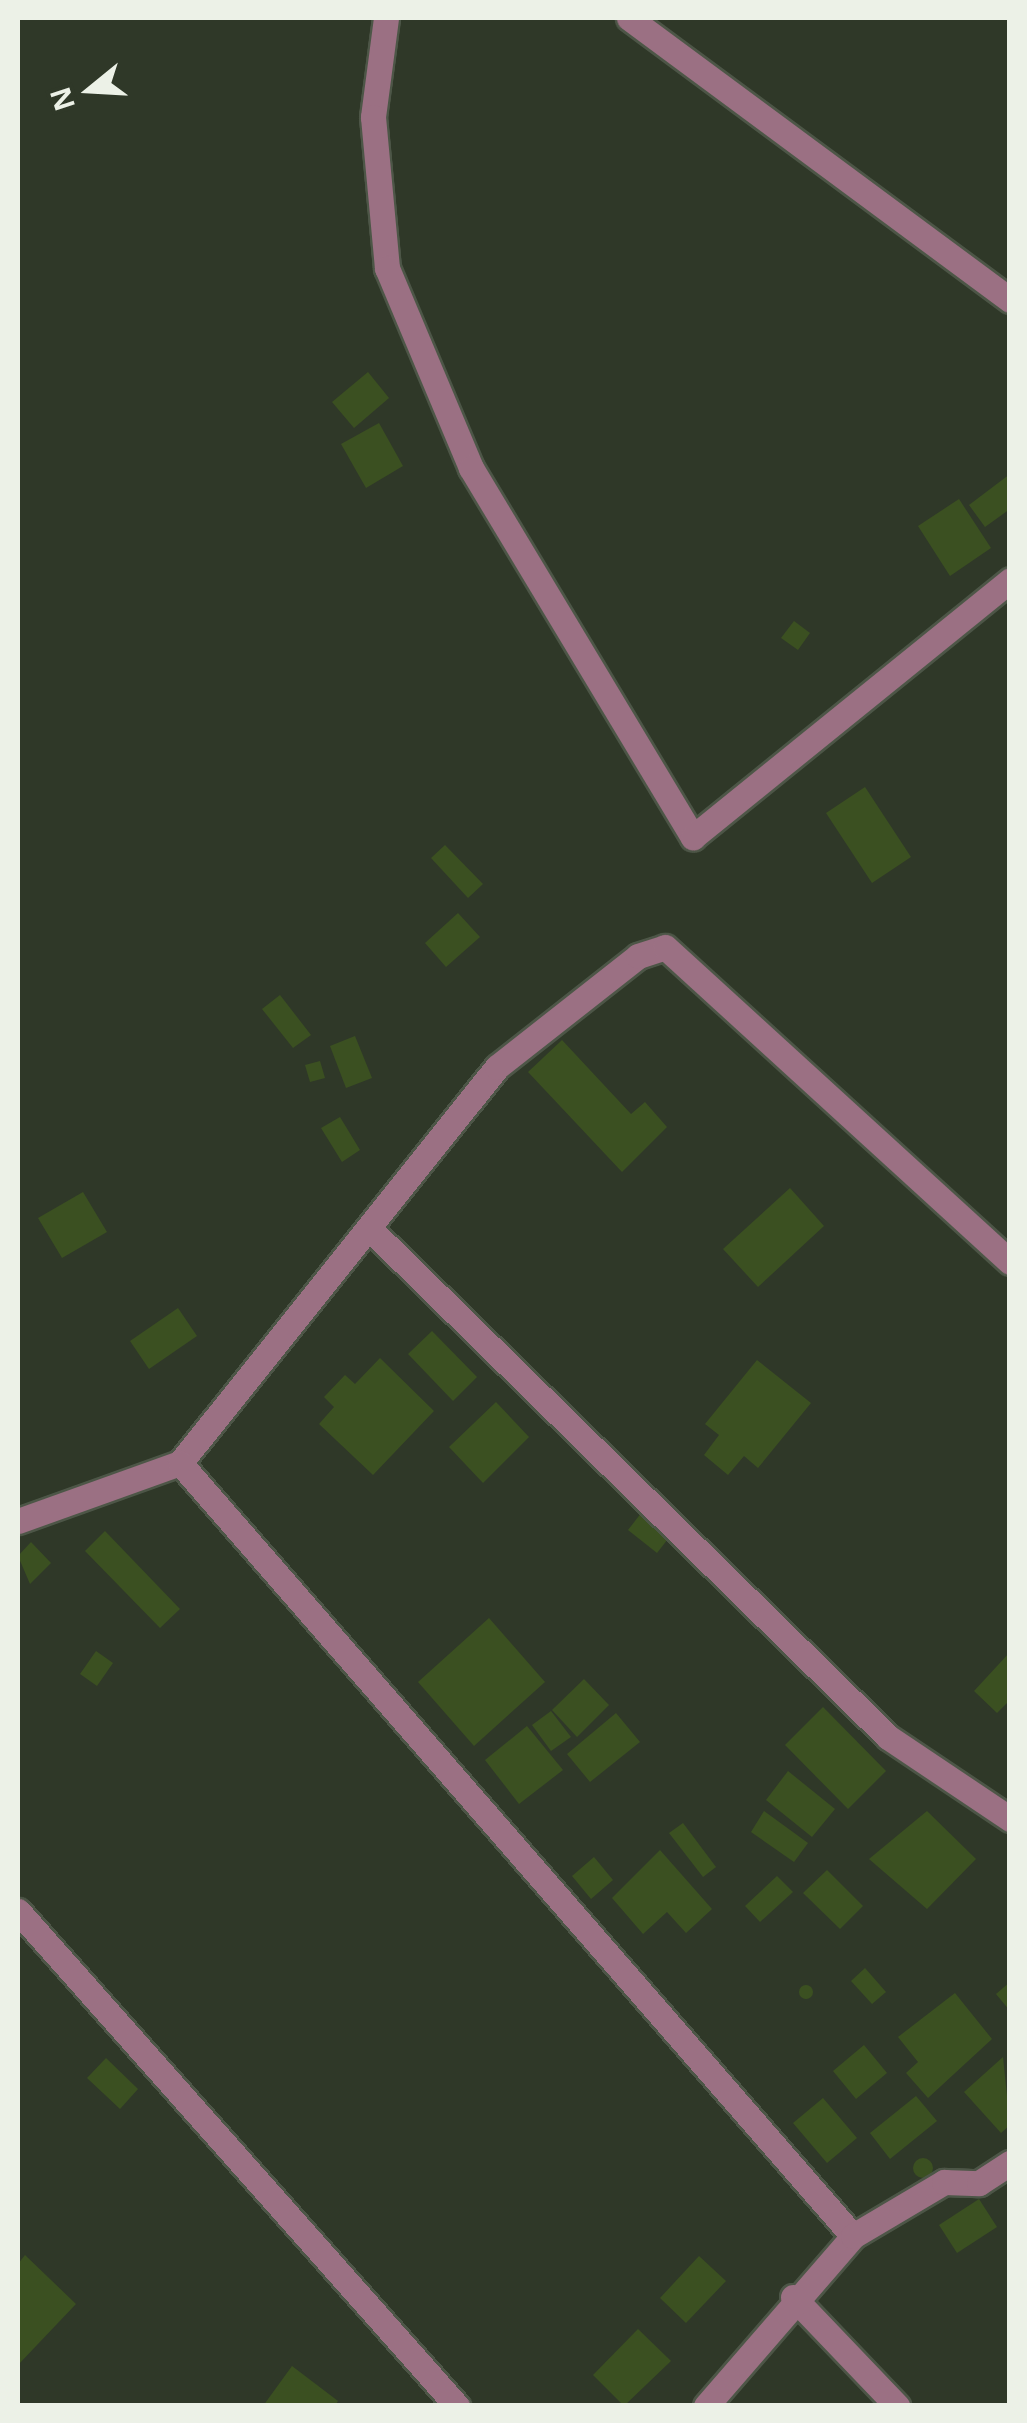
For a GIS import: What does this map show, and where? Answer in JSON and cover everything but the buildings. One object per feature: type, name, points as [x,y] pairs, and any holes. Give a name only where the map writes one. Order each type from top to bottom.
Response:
[{"type":"street","points":[[386,18],[374,117],[388,268],[472,468],[693,837],[1010,580]]},
{"type":"street","points":[[630,18],[1010,300]]},
{"type":"street","points":[[18,1521],[180,1464],[497,1067],[638,956],[666,947],[1010,1262]]},
{"type":"street","points":[[369,1228],[888,1736],[1010,1818]]},
{"type":"street","points":[[180,1464],[853,2236]]},
{"type":"street","points":[[18,1912],[458,2406]]},
{"type":"street","points":[[706,2406],[793,2297],[853,2236],[944,2182],[978,2183],[1010,2163]]},
{"type":"street","points":[[793,2297],[897,2406]]}]
